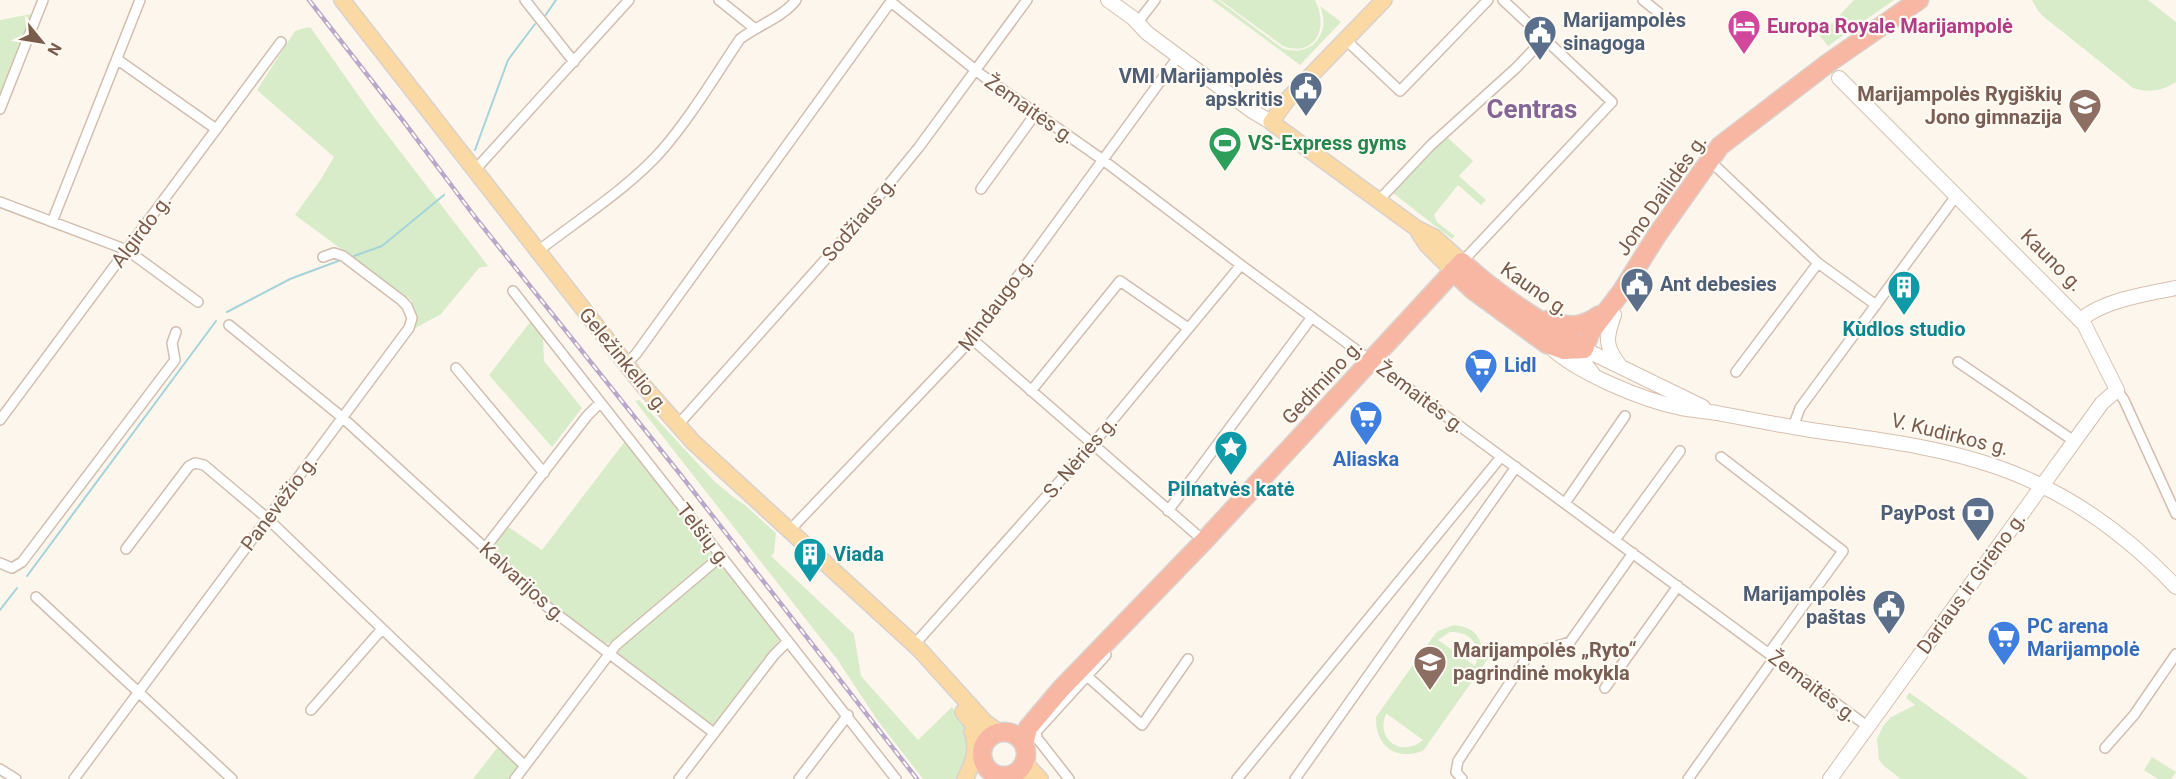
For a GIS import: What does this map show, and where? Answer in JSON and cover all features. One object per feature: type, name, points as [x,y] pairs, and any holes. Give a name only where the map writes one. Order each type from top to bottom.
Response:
[{"type":"highway","name":"Jono Dailidės g.","points":[[1610,313],[1657,235],[1720,146],[1827,64],[1919,0]]},
{"type":"highway","name":"Kauno g.","points":[[1458,266],[1475,274],[1584,350]]},
{"type":"highway","name":"V. Kudirkos g.","points":[[1458,266],[1473,290],[1547,344]]},
{"type":"highway","name":"Gedimino g.","points":[[1024,744],[1028,728],[1061,689],[1204,541],[1458,266]]},
{"type":"highway","points":[[1524,310],[1551,321],[1575,326],[1610,313]]},
{"type":"highway","points":[[1547,344],[1564,350],[1584,350],[1590,333],[1610,313]]},
{"type":"highway","name":"Gedimino g.","points":[[1003,732],[1061,689]]},
{"type":"highway","points":[[1003,732],[1014,734],[1024,744],[1027,756],[1020,772],[1001,777],[986,774],[982,758],[984,744],[993,735],[1003,732]]},
{"type":"main road","name":"Geležinkelio g.","points":[[342,0],[677,426],[914,645],[985,722],[1003,732]]},
{"type":"main road","name":"V. Kudirkos g.","points":[[1108,0],[1179,57],[1416,228],[1427,245],[1458,266]]},
{"type":"main road","points":[[1271,122],[1284,103],[1384,0]]},
{"type":"main road","name":"Kauno g.","points":[[1839,78],[2081,320],[2117,390]]},
{"type":"main road","points":[[1256,113],[1273,110],[1284,103]]},
{"type":"main road","points":[[2081,320],[2093,311],[2113,304],[2176,288]]},
{"type":"main road","points":[[1610,313],[1608,348],[1621,368]]},
{"type":"main road","name":"V. Kudirkos g.","points":[[1547,344],[1559,356],[1593,374],[1660,402],[1681,408],[1905,444],[1999,468],[2080,507],[2140,551],[2176,587]]},
{"type":"main road","name":"V. Kudirkos g.","points":[[1584,350],[1714,412]]},
{"type":"main road","points":[[1584,350],[1586,364],[1593,374]]},
{"type":"main road","name":"Dariaus ir Girėno g.","points":[[1830,779],[2074,441],[2105,399],[2117,390]]},
{"type":"main road","name":"Geležinkelio g.","points":[[948,682],[984,744]]},
{"type":"main road","points":[[964,712],[975,739],[973,760],[965,779]]},
{"type":"main road","points":[[1020,772],[1040,779]]},
{"type":"street","points":[[0,109],[43,0]]},
{"type":"street","points":[[52,222],[140,0]]},
{"type":"street","points":[[525,0],[574,62]]},
{"type":"street","points":[[475,170],[629,0]]},
{"type":"street","points":[[720,0],[754,28]]},
{"type":"street","points":[[538,251],[632,178],[662,149],[740,39],[754,28],[787,11],[796,0]]},
{"type":"street","name":"Sodžiaus g.","points":[[677,426],[849,233],[919,147],[1027,0]]},
{"type":"street","points":[[1138,22],[1155,0]]},
{"type":"street","points":[[1346,40],[1400,91],[1488,0]]},
{"type":"street","points":[[1379,200],[1431,145],[1516,68],[1544,39],[1503,0]]},
{"type":"street","points":[[1643,0],[1658,12]]},
{"type":"street","points":[[626,364],[636,354],[892,1]]},
{"type":"street","name":"Žemaitės g.","points":[[892,1],[976,69],[1103,160],[1241,265],[1867,726]]},
{"type":"street","name":"Gedimino g.","points":[[1458,266],[1612,102],[1544,39]]},
{"type":"street","name":"Algirdo g.","points":[[0,420],[281,42]]},
{"type":"street","name":"Mindaugo g.","points":[[789,531],[972,339],[1179,57]]},
{"type":"street","points":[[118,60],[216,129]]},
{"type":"street","points":[[981,189],[1036,113]]},
{"type":"street","points":[[1709,160],[1818,263],[1876,304]]},
{"type":"street","points":[[1793,427],[1800,408],[1956,196]]},
{"type":"street","points":[[0,202],[127,250],[198,302]]},
{"type":"street","name":"Panevėžio g.","points":[[74,779],[409,328],[412,318],[407,306],[401,300],[344,256],[334,253],[322,257]]},
{"type":"street","points":[[1736,372],[1818,263]]},
{"type":"street","name":"S. Nėries g.","points":[[914,645],[1092,445],[1241,265]]},
{"type":"street","points":[[1031,391],[1120,281],[1188,328]]},
{"type":"street","name":"Telšių g.","points":[[513,291],[896,779]]},
{"type":"street","points":[[1168,511],[1312,317]]},
{"type":"street","name":"Kalvarijos g.","points":[[229,325],[343,418],[541,602],[714,733]]},
{"type":"street","points":[[0,563],[12,568],[22,562],[175,360],[172,343],[176,332]]},
{"type":"street","points":[[972,339],[1204,541]]},
{"type":"street","points":[[1958,362],[2074,441]]},
{"type":"street","points":[[456,368],[543,473]]},
{"type":"street","name":"Kauno g.","points":[[2117,390],[2126,404],[2176,514]]},
{"type":"street","points":[[485,548],[587,416],[600,403]]},
{"type":"street","points":[[1565,503],[1625,416]]},
{"type":"street","points":[[1615,540],[1680,451]]},
{"type":"street","points":[[1237,779],[1501,457]]},
{"type":"street","points":[[1688,779],[1843,551],[1721,457]]},
{"type":"street","points":[[126,549],[189,466],[195,463],[204,465],[267,518],[525,766]]},
{"type":"street","points":[[1294,779],[1516,467]]},
{"type":"street","points":[[1462,779],[1456,772],[1458,761],[1529,654],[1570,642],[1633,554]]},
{"type":"street","points":[[515,779],[609,653],[720,557]]},
{"type":"street","points":[[1605,688],[1677,586]]},
{"type":"street","points":[[36,597],[232,779]]},
{"type":"street","points":[[1070,779],[1037,738],[1036,732],[1125,634],[1127,621]]},
{"type":"street","points":[[311,710],[382,628]]},
{"type":"street","points":[[679,779],[774,655],[788,641]]},
{"type":"street","points":[[2105,748],[2134,716],[2176,654]]},
{"type":"street","points":[[1087,676],[1142,725],[1188,659]]},
{"type":"street","points":[[799,779],[848,715]]},
{"type":"street","points":[[0,770],[16,779]]},
{"type":"green space","points":[[1212,0],[1218,0],[1282,48],[1292,50],[1310,47],[1321,34],[1323,16],[1320,6],[1341,22],[1300,65]]},
{"type":"green space","points":[[1220,0],[1315,0],[1321,20],[1320,30],[1317,38],[1304,48],[1294,49],[1283,46]]},
{"type":"green space","points":[[1854,0],[1894,0],[1828,46],[1820,36]]},
{"type":"green space","points":[[2032,0],[2148,0],[2176,22],[2176,82],[2155,90],[2133,88],[2044,17]]},
{"type":"green space","points":[[37,13],[0,105],[0,20]]},
{"type":"green space","points":[[308,27],[488,266],[479,268],[441,314],[412,330],[412,301],[295,215],[334,157],[257,90],[295,31]]},
{"type":"green space","points":[[1446,136],[1473,161],[1459,176],[1486,200],[1481,205],[1458,185],[1434,215],[1437,222],[1455,236],[1452,239],[1393,193]]},
{"type":"green space","points":[[531,321],[543,337],[544,361],[582,408],[552,447],[489,375]]},
{"type":"green space","points":[[639,400],[713,480],[776,533],[774,553],[771,556],[854,634],[861,676],[918,740],[952,707],[968,732],[967,762],[959,779],[923,779],[878,721],[837,659],[635,401]]},
{"type":"green space","points":[[626,440],[713,554],[712,558],[613,643],[602,644],[545,601],[495,553],[495,546],[507,526],[542,550]]},
{"type":"green space","points":[[718,566],[726,569],[781,638],[718,722],[710,726],[616,652],[712,568]]},
{"type":"green space","points":[[1454,625],[1471,630],[1490,656],[1423,751],[1413,754],[1396,752],[1389,749],[1379,736],[1376,717],[1438,631]],"holes":[[[1450,632],[1464,634],[1473,642],[1477,653],[1475,666],[1438,640]],[[1387,714],[1423,740],[1407,747],[1392,744],[1384,732]]]},
{"type":"green space","points":[[1909,693],[2029,779],[1901,779],[1879,760],[1877,739],[1883,726],[1891,717],[1915,705],[1906,698]]},
{"type":"green space","points":[[501,743],[525,766],[515,779],[473,779]]},
{"type":"green space","points":[[2152,757],[2176,772],[2171,779],[2158,779],[2144,770]]},
{"type":"waterway","points":[[545,16],[556,0]]},
{"type":"waterway","points":[[475,150],[508,60],[535,24]]},
{"type":"waterway","points":[[354,256],[382,246],[444,195]]},
{"type":"waterway","points":[[227,312],[290,279],[341,260]]},
{"type":"waterway","points":[[27,576],[216,321]]},
{"type":"waterway","points":[[0,610],[17,588]]},
{"type":"railway","points":[[309,0],[475,217],[680,474],[917,779]]},
{"type":"place","name":"Europa Royale Marijampolė","points":[[1744,55]]},
{"type":"place","name":"Marijampolės sinagoga","points":[[1540,61]]},
{"type":"place","name":"VMI Marijampolės apskritis","points":[[1306,117]]},
{"type":"place","name":"Marijampolės Rygiškių Jono gimnazija","points":[[2085,134]]},
{"type":"place","name":"VS-Express gyms","points":[[1225,172]]},
{"type":"place","name":"Ant debesies","points":[[1637,313]]},
{"type":"place","name":"Kùdlos studio","points":[[1904,316]]},
{"type":"place","name":"Lidl","points":[[1481,394]]},
{"type":"place","name":"Aliaska","points":[[1366,446]]},
{"type":"place","name":"Pilnatvės katė","points":[[1231,476]]},
{"type":"place","name":"PayPost","points":[[1978,542]]},
{"type":"place","name":"Viada","points":[[810,583]]},
{"type":"place","name":"Marijampolės paštas","points":[[1889,635]]},
{"type":"place","name":"PC arena Marijampolė","points":[[2004,666]]},
{"type":"place","name":"Marijampolės „Ryto“ pagrindinė mokykla","points":[[1430,691]]},
{"type":"district","name":"Centras","points":[[1532,109]]}]
